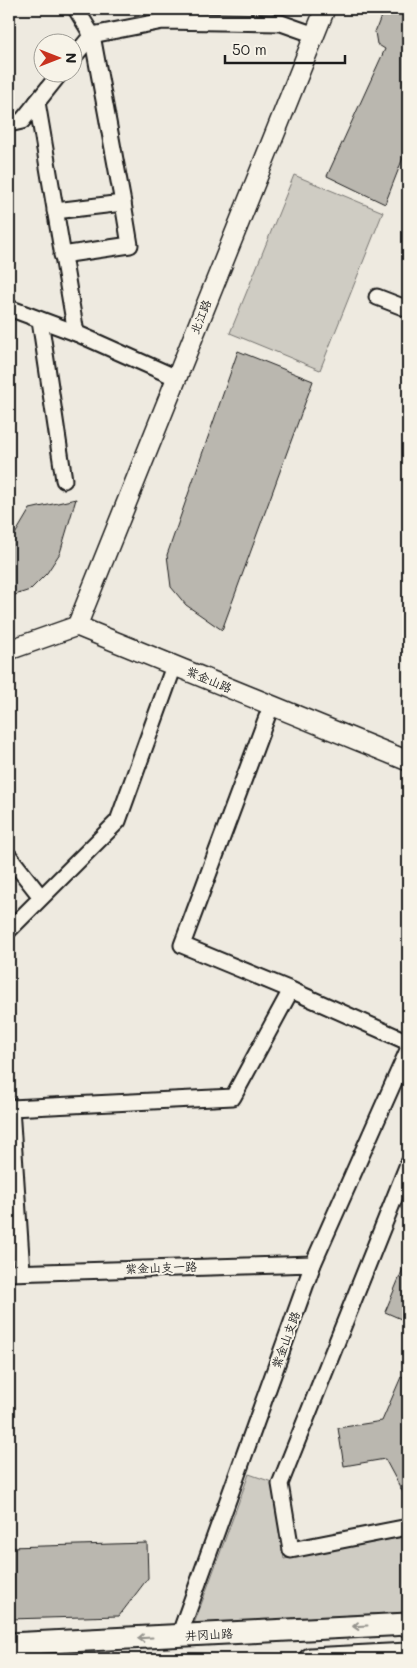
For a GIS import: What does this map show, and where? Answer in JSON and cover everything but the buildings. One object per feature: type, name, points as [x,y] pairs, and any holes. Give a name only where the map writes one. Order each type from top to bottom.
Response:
[{"type":"main road","name":"井冈山路","points":[[9,1644],[408,1624]]},
{"type":"main road","points":[[310,1659],[408,1654]]},
{"type":"street","points":[[62,254],[130,245],[92,35],[76,9]]},
{"type":"street","name":"北江路","points":[[77,626],[325,9]]},
{"type":"street","points":[[82,46],[92,35],[163,21],[281,23],[315,35]]},
{"type":"street","points":[[9,124],[22,121],[53,82]]},
{"type":"street","points":[[37,102],[76,334]]},
{"type":"street","points":[[55,211],[123,203]]},
{"type":"street","points":[[377,297],[408,309]]},
{"type":"street","points":[[9,308],[76,334],[177,378]]},
{"type":"street","points":[[40,320],[64,480]]},
{"type":"street","points":[[9,650],[77,626]]},
{"type":"street","name":"紫金山路","points":[[77,626],[408,761]]},
{"type":"street","points":[[9,930],[118,821],[174,666]]},
{"type":"street","points":[[271,706],[182,944],[408,1042]]},
{"type":"street","points":[[9,856],[41,897]]},
{"type":"street","points":[[16,1272],[10,1107],[233,1097],[291,990]]},
{"type":"street","name":"紫金山支路","points":[[179,1636],[313,1264],[408,1050]]},
{"type":"street","points":[[408,1164],[280,1484],[291,1550],[408,1527]]},
{"type":"street","name":"紫金山支一路","points":[[16,1272],[313,1264]]},
{"type":"shaded area","points":[[294,175],[383,212],[320,370],[230,333]]},
{"type":"shaded area","points":[[249,1474],[272,1482],[284,1559],[408,1536],[408,1612],[194,1624]]}]
